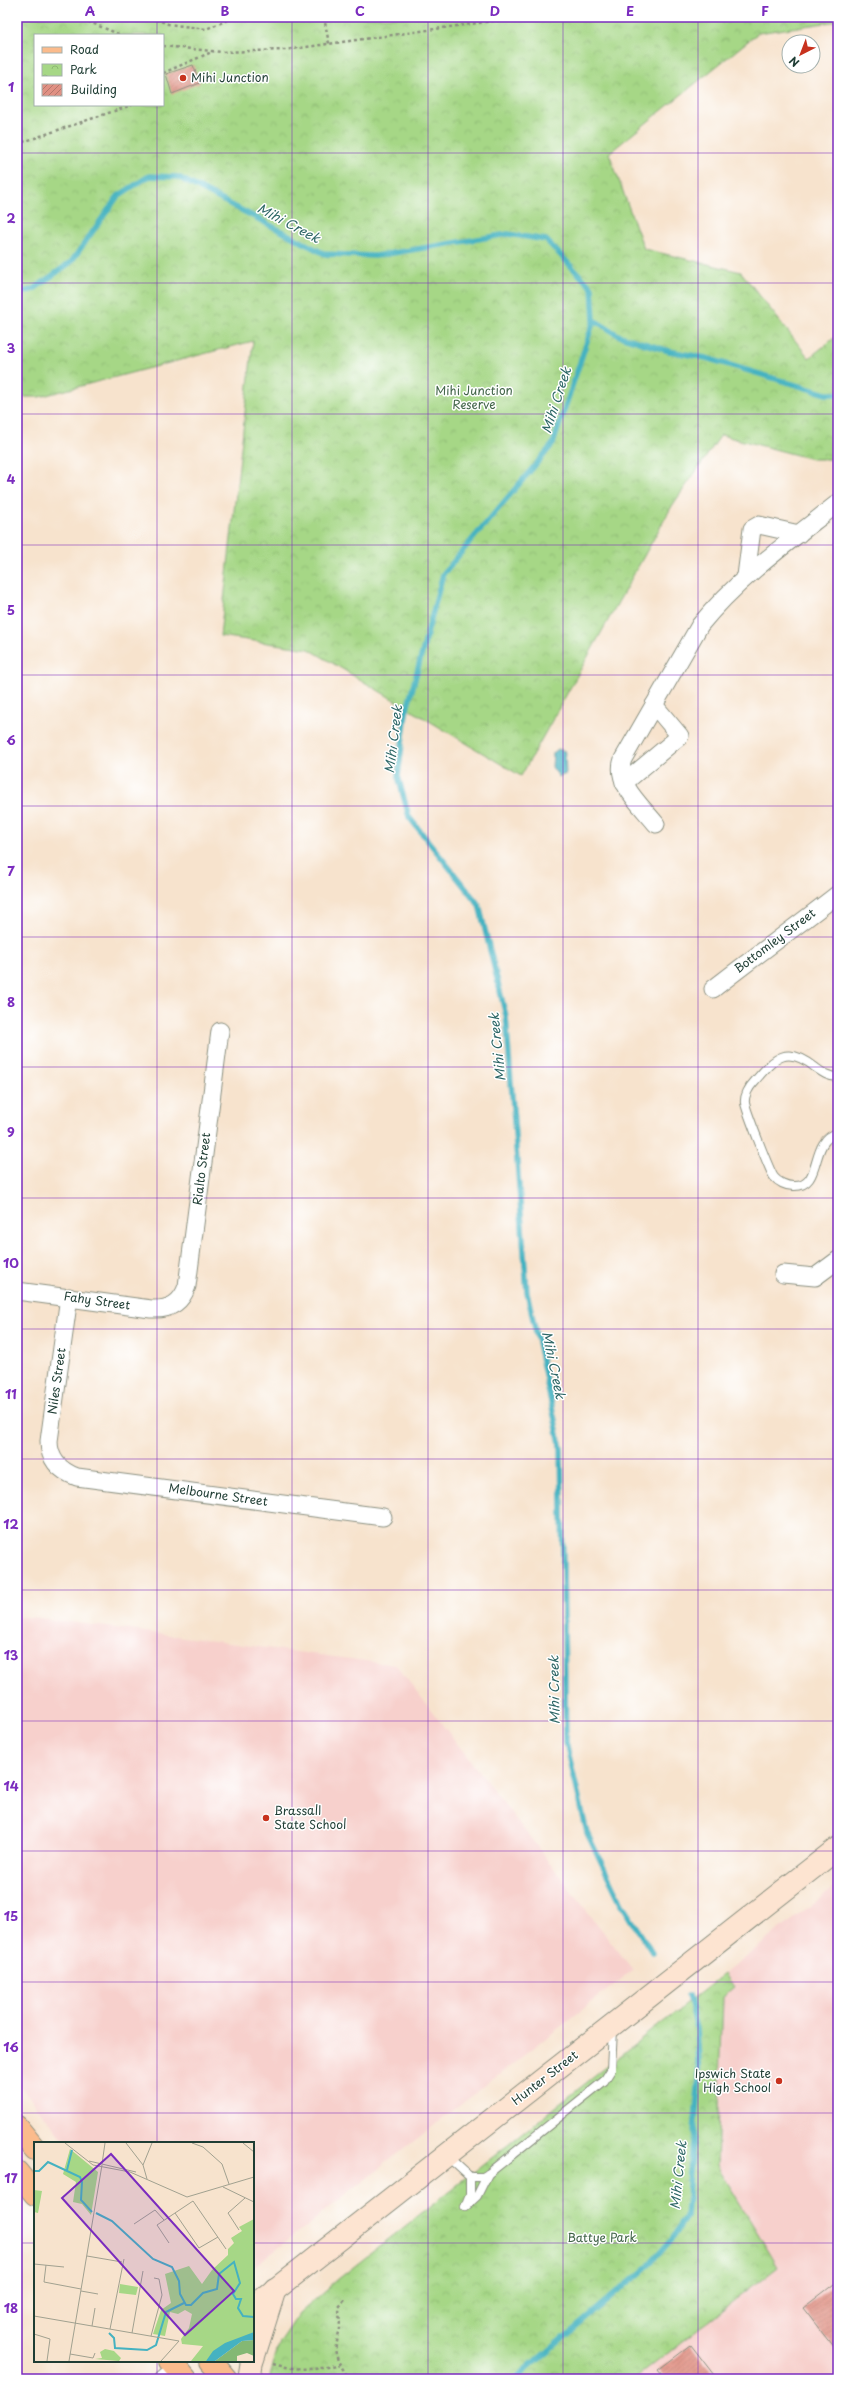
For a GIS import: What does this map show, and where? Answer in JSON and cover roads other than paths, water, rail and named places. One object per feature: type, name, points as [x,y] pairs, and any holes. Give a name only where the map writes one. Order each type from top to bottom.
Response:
[{"type":"main road","name":"Hunter Street","points":[[254,2306],[838,1848]]},
{"type":"main road","points":[[17,2127],[34,2148]]},
{"type":"main road","points":[[17,2172],[34,2193]]},
{"type":"main road","points":[[249,2379],[259,2361],[275,2289]]},
{"type":"main road","points":[[212,2362],[226,2379]]},
{"type":"street","points":[[656,824],[624,783],[620,771],[623,759],[700,625],[728,592],[746,576],[838,503]]},
{"type":"street","points":[[746,576],[750,533],[752,529],[758,525],[799,534]]},
{"type":"street","points":[[624,783],[680,736],[654,705]]},
{"type":"street","name":"Bottomley Street","points":[[713,988],[755,956],[773,945],[838,894]]},
{"type":"street","name":"Rialto Street","points":[[176,1304],[181,1299],[187,1286],[220,1031]]},
{"type":"street","points":[[783,1274],[815,1277],[838,1261]]},
{"type":"street","name":"Fahy Street","points":[[17,1290],[151,1310],[160,1310],[176,1304]]},
{"type":"street","name":"Niles Street","points":[[56,1464],[50,1454],[49,1442],[69,1297]]},
{"type":"street","name":"Melbourne Street","points":[[56,1464],[77,1476],[383,1517]]},
{"type":"lane","points":[[838,1077],[825,1074],[797,1055],[789,1054],[780,1057],[754,1082],[748,1091],[745,1102],[747,1115],[759,1138],[770,1170],[774,1177],[785,1185],[794,1186],[803,1183],[812,1176],[818,1152],[824,1142],[838,1133]]},
{"type":"lane","points":[[446,2156],[470,2177],[483,2177],[488,2174],[604,2081],[611,2070],[613,2025]]},
{"type":"lane","points":[[470,2177],[470,2194],[465,2207],[477,2196],[488,2174]]},
{"type":"water","points":[[558,749],[565,751],[566,774],[559,777],[552,767],[553,753]]},
{"type":"waterway","name":"Mihi Creek","points":[[17,294],[34,289],[71,262],[118,196],[149,176],[178,177],[325,254],[375,256],[508,234],[546,240],[592,288],[594,320],[553,444],[443,574],[406,713],[398,776],[409,817],[479,905],[506,1016],[527,1292],[561,1448],[566,1742],[587,1833],[621,1903],[652,1952]]},
{"type":"waterway","points":[[594,320],[620,336],[669,351],[706,358],[826,394],[838,394]]},
{"type":"waterway","name":"Mihi Creek","points":[[516,2379],[651,2263],[671,2240],[686,2217],[699,2078],[696,2029],[688,1996]]},
{"type":"place","name":"Mihi Junction","points":[[183,78]]},
{"type":"place","name":"Brassall State School","points":[[266,1818]]},
{"type":"place","name":"Ipswich State High School","points":[[779,2081]]},
{"type":"park label","name":"Mihi Junction Reserve","points":[[474,398]]},
{"type":"park label","name":"Battye Park","points":[[602,2238]]}]
